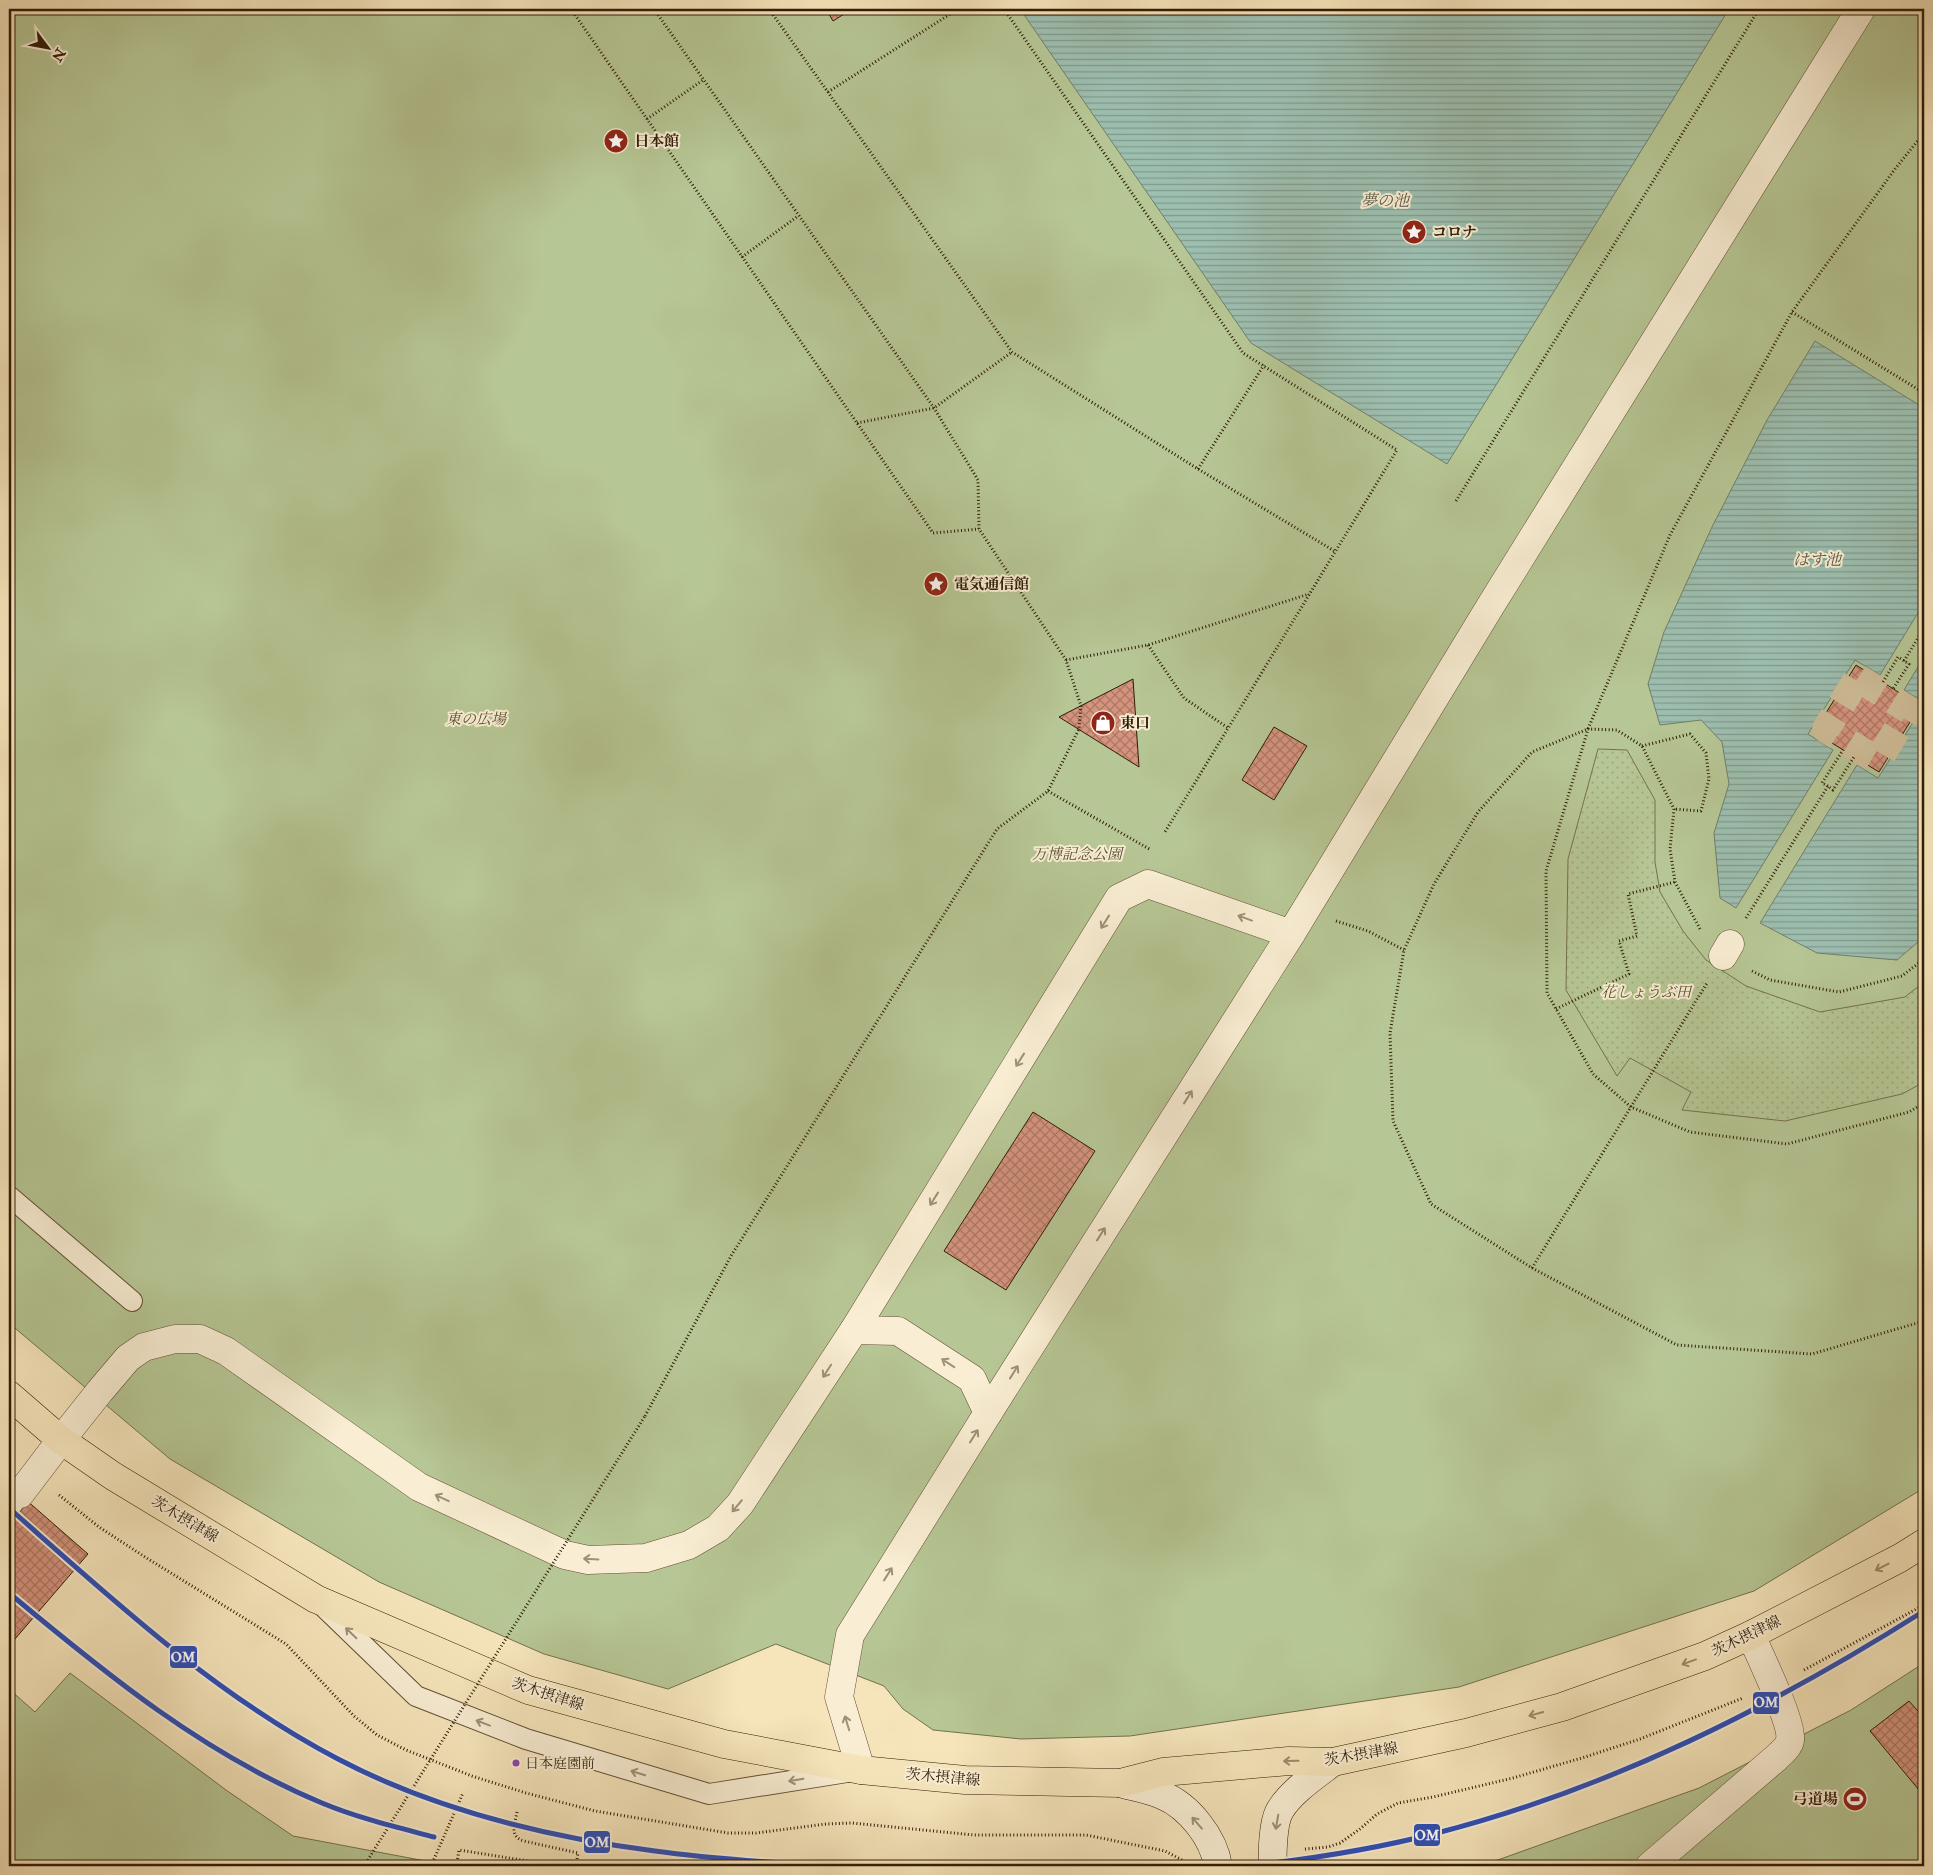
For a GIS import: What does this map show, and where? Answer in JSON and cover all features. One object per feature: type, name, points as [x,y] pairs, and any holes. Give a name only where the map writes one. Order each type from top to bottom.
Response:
[{"type":"main road","name":"茨木摂津線","points":[[9,1395],[61,1440],[113,1476],[316,1599],[528,1690],[724,1744],[862,1770],[965,1780],[1120,1783],[1163,1772],[1289,1761],[1333,1762],[1466,1733],[1562,1707],[1705,1656],[1751,1635],[1900,1558],[1924,1543]]},
{"type":"street","points":[[862,1770],[839,1698],[850,1635],[1291,934],[1491,606],[1861,9]]},
{"type":"street","points":[[14,1502],[61,1440],[128,1358],[144,1347],[175,1339],[200,1339],[226,1351],[419,1487],[565,1555],[588,1560],[646,1558],[688,1545],[718,1528],[740,1504],[854,1330],[1119,898],[1148,884],[1291,934]]},
{"type":"street","points":[[854,1330],[898,1331],[972,1379],[988,1413]]},
{"type":"street","points":[[1650,1866],[1776,1758],[1788,1745],[1790,1740],[1788,1724],[1751,1635]]},
{"type":"street","points":[[1273,1866],[1272,1852],[1279,1813],[1294,1794],[1333,1762]]},
{"type":"street","points":[[1120,1783],[1163,1795],[1185,1810],[1202,1827],[1217,1856],[1218,1866]]},
{"type":"lane","points":[[9,1196],[132,1300]]},
{"type":"lane","points":[[316,1599],[416,1696],[526,1739],[709,1794],[862,1770]]},
{"type":"path","points":[[571,9],[933,533],[979,530]]},
{"type":"path","points":[[364,1866],[645,1416],[731,1256],[997,829],[1048,791],[1079,729],[1081,706],[1066,660],[979,530],[978,480],[934,408],[654,9]]},
{"type":"path","points":[[769,9],[1012,352],[1198,469],[1336,552]]},
{"type":"path","points":[[828,92],[958,9]]},
{"type":"path","points":[[1004,9],[1243,353],[1397,450],[1165,832]]},
{"type":"path","points":[[1456,501],[1759,9]]},
{"type":"path","points":[[647,119],[703,80]]},
{"type":"path","points":[[1924,133],[1895,169],[1792,312],[1670,534],[1588,729],[1546,871],[1548,993],[1593,1074],[1632,1107],[1690,1132],[1787,1144],[1908,1112],[1924,1103]]},
{"type":"path","points":[[742,257],[798,216]]},
{"type":"path","points":[[1792,312],[1924,393]]},
{"type":"path","points":[[857,423],[934,408],[1012,352]]},
{"type":"path","points":[[1198,469],[1264,366]]},
{"type":"path","points":[[1066,660],[1148,645],[1310,594]]},
{"type":"path","points":[[1904,661],[1924,628]]},
{"type":"path","points":[[1148,645],[1184,698],[1228,728]]},
{"type":"path","points":[[1882,682],[1898,658],[1909,664],[1893,689]]},
{"type":"path","points":[[1924,959],[1902,976],[1839,992],[1770,980],[1726,950],[1696,925],[1675,882],[1670,849],[1674,809],[1642,746],[1617,730],[1588,729],[1532,752],[1478,812],[1434,884],[1404,950],[1390,1033],[1394,1121],[1431,1204],[1532,1268],[1677,1345],[1812,1354],[1924,1321]]},
{"type":"path","points":[[1642,746],[1690,734],[1706,753],[1709,779],[1701,811],[1674,809]]},
{"type":"path","points":[[1843,750],[1822,782],[1833,790],[1854,757]]},
{"type":"path","points":[[1532,1268],[1828,786]]},
{"type":"path","points":[[1556,1009],[1629,974],[1619,941],[1637,936],[1628,894],[1675,882]]},
{"type":"path","points":[[1304,912],[1368,931],[1404,950]]},
{"type":"path","points":[[1298,1849],[1328,1847],[1340,1843],[1360,1830],[1376,1814],[1398,1803],[1433,1797],[1513,1778],[1640,1739],[1773,1685],[1924,1605]]},
{"type":"path","points":[[431,1866],[463,1793]]},
{"type":"path","points":[[517,1812],[514,1832],[519,1840],[578,1853],[576,1866]]},
{"type":"path","points":[[478,1866],[457,1862],[459,1850],[559,1866]]},
{"type":"green space","name":"万博記念公園","points":[[9,9],[1924,9],[1924,1488],[1754,1591],[1459,1687],[1130,1736],[1021,1739],[933,1730],[903,1709],[884,1686],[776,1644],[668,1689],[544,1654],[379,1582],[170,1459],[9,1323]]},
{"type":"green space","name":"花しょうぶ田","points":[[1598,749],[1627,750],[1655,800],[1655,862],[1660,892],[1683,931],[1706,960],[1746,986],[1820,1012],[1905,997],[1924,982],[1924,1082],[1902,1094],[1785,1121],[1682,1110],[1691,1092],[1630,1058],[1617,1076],[1566,990],[1568,859]]},
{"type":"green space","points":[[1924,1663],[1924,1866],[1481,1866],[1699,1788],[1851,1710]]},
{"type":"green space","points":[[70,1673],[226,1790],[293,1836],[452,1866],[9,1866],[9,1689],[35,1712]]},
{"type":"water","name":"夢の池","points":[[1020,9],[1729,9],[1447,464],[1251,343]]},
{"type":"water","name":"はす池","points":[[1815,341],[1924,408],[1924,603],[1880,675],[1855,660],[1808,734],[1833,750],[1736,908],[1720,898],[1714,833],[1729,784],[1722,742],[1701,720],[1660,725],[1648,684],[1664,632],[1712,527],[1767,420]]},
{"type":"water","points":[[1924,657],[1924,703],[1904,690]]},
{"type":"water","points":[[1924,705],[1924,937],[1897,960],[1817,953],[1760,923],[1857,765],[1878,778]]},
{"type":"building","points":[[826,9],[852,9],[833,21]]},
{"type":"building","points":[[1856,665],[1920,706],[1879,772],[1814,732]]},
{"type":"building","name":"東口","points":[[1133,679],[1139,767],[1059,717]]},
{"type":"building","points":[[1274,727],[1307,746],[1274,800],[1242,780]]},
{"type":"building","points":[[1033,1112],[1095,1151],[1006,1290],[944,1251]]},
{"type":"building","points":[[9,1485],[88,1554],[9,1646]]},
{"type":"building","points":[[1909,1701],[1924,1718],[1924,1796],[1870,1731]]},
{"type":"tunnel","points":[[1858,678],[1909,710],[1878,761],[1826,729],[1858,678]]},
{"type":"transit line","name":"OM","points":[[9,1508],[126,1611],[166,1644],[249,1706],[293,1734],[375,1777],[452,1807],[492,1819],[574,1838],[697,1856],[825,1866]]},
{"type":"transit line","name":"OM","points":[[9,1593],[120,1682],[158,1710],[237,1761],[322,1803],[377,1822],[434,1837]]},
{"type":"transit line","name":"OM","points":[[1247,1866],[1343,1853],[1414,1839],[1502,1814],[1566,1793],[1628,1768],[1749,1712],[1867,1646],[1924,1611]]},
{"type":"place","name":"日本館","points":[[616,141]]},
{"type":"place","name":"コロナ","points":[[1414,232]]},
{"type":"place","name":"電気通信館","points":[[936,584]]},
{"type":"place","name":"東口","points":[[1103,723]]},
{"type":"place","name":"日本庭園前","points":[[516,1763]]},
{"type":"place","name":"弓道場","points":[[1855,1799]]},
{"type":"park label","name":"東の広場","points":[[476,719]]}]
